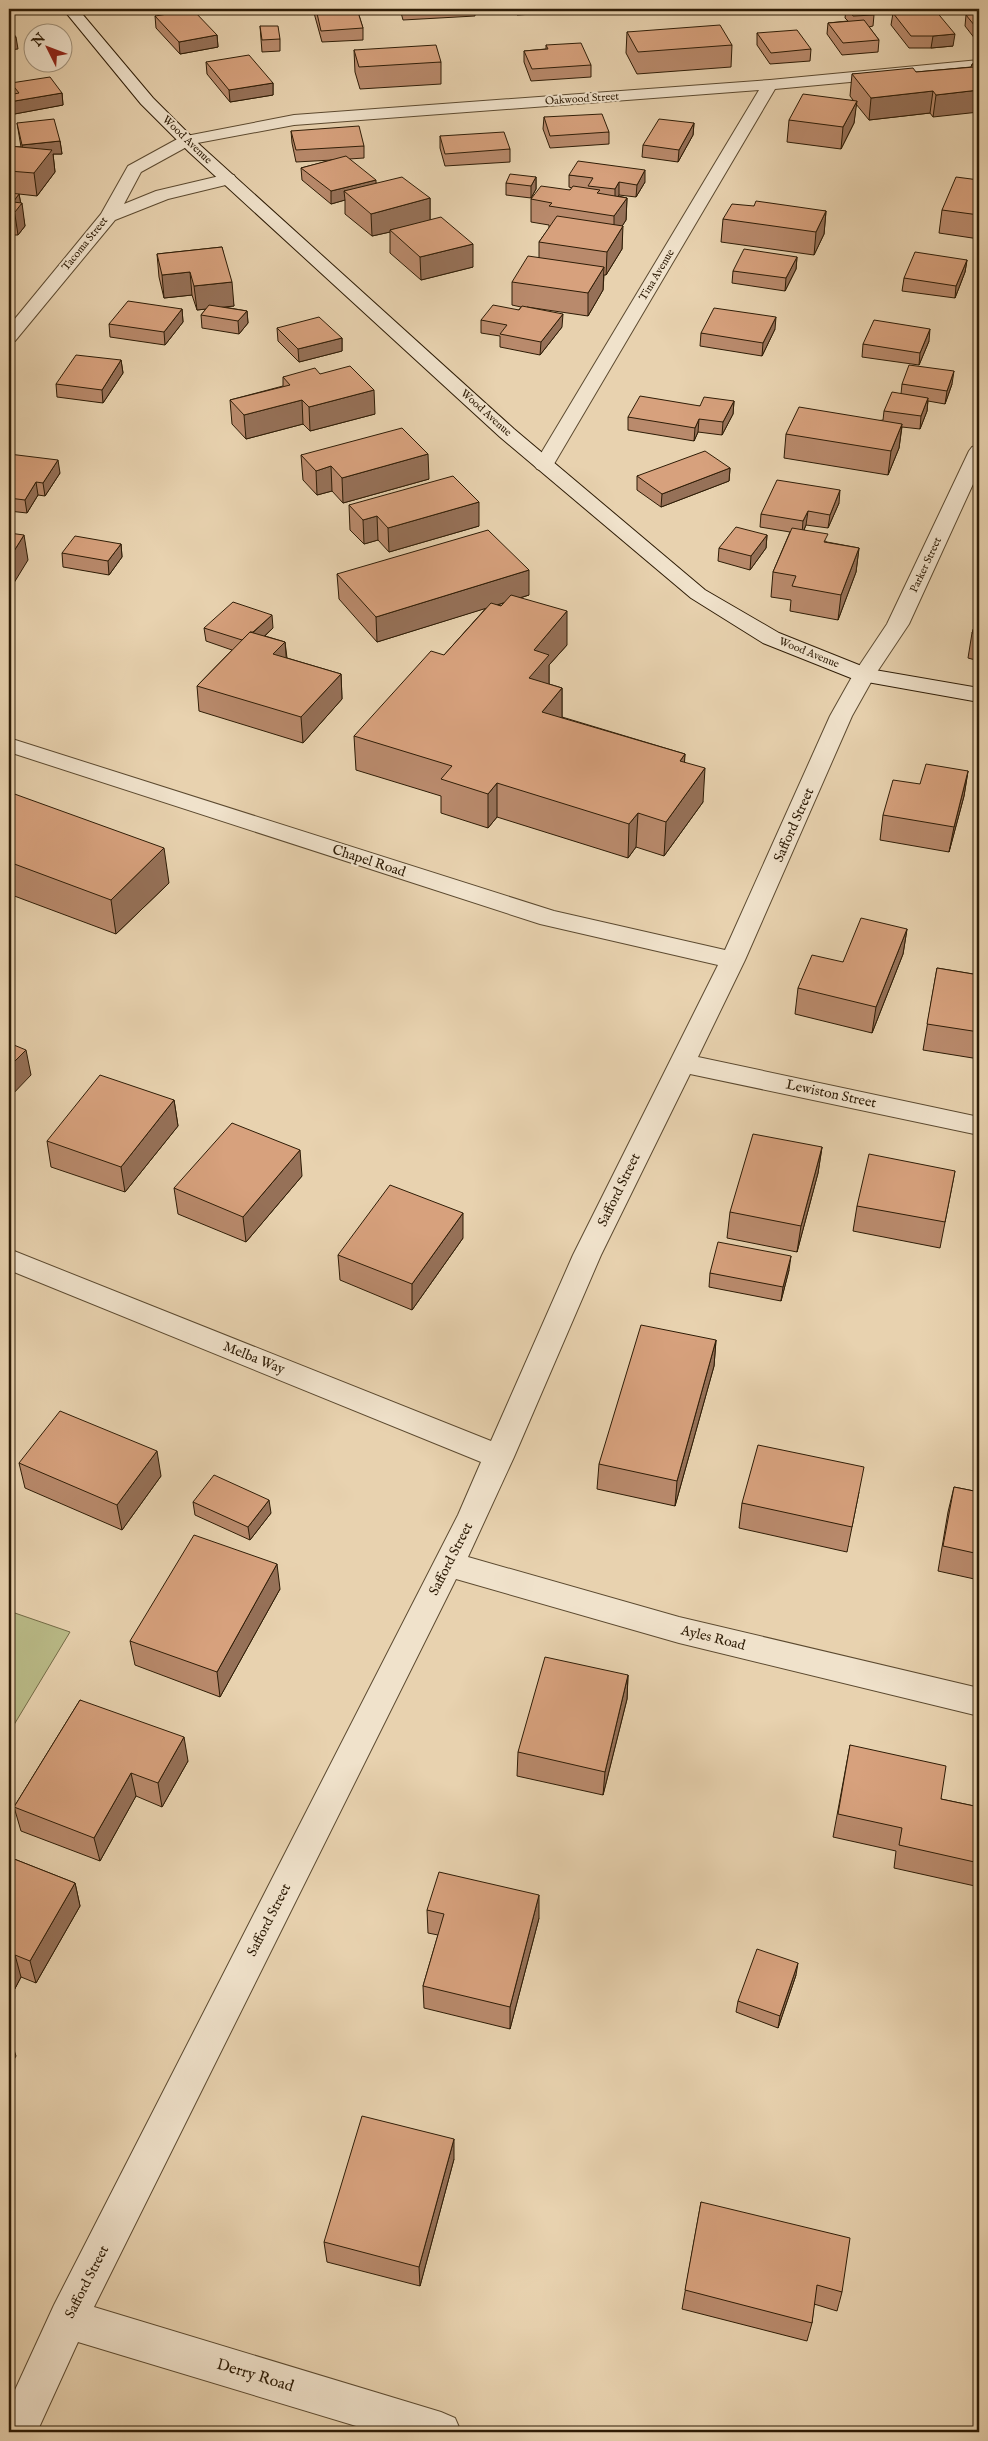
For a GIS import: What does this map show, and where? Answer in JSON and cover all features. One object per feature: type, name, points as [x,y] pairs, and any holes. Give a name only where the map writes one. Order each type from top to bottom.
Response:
[{"type":"street","name":"Wood Avenue","points":[[72,9],[147,101],[228,179],[544,465],[698,594],[771,638],[864,675],[979,695]]},
{"type":"street","name":"Oakwood Street","points":[[187,140],[294,120],[770,85],[979,65]]},
{"type":"street","name":"Tina Avenue","points":[[544,465],[770,85]]},
{"type":"street","name":"Tacoma Street","points":[[9,337],[109,216],[134,169],[187,140]]},
{"type":"street","points":[[109,216],[162,195],[228,179]]},
{"type":"street","name":"Parker Street","points":[[864,675],[898,624],[979,451]]},
{"type":"street","name":"Safford Street","points":[[16,2432],[68,2319],[448,1564],[499,1457],[587,1254],[734,960],[841,716],[864,675]]},
{"type":"street","name":"Chapel Road","points":[[9,745],[548,918],[734,960]]},
{"type":"street","name":"Lewiston Street","points":[[682,1063],[979,1126]]},
{"type":"street","name":"Melba Way","points":[[9,1259],[499,1457]]},
{"type":"street","name":"Ayles Road","points":[[448,1564],[679,1630],[979,1702]]},
{"type":"street","name":"Derry Road","points":[[68,2319],[441,2432]]},
{"type":"green space","points":[[9,1611],[70,1632],[9,1733]]},
{"type":"building","points":[[316,9],[357,9],[363,28],[321,31]]},
{"type":"building","points":[[848,9],[870,9],[874,15],[853,16]]},
{"type":"building","points":[[193,10],[217,35],[179,42],[155,16]]},
{"type":"building","points":[[935,10],[955,34],[911,36],[893,13]]},
{"type":"building","points":[[979,14],[979,31],[966,15]]},
{"type":"building","points":[[864,20],[879,40],[843,43],[828,23]]},
{"type":"building","points":[[720,25],[732,45],[638,52],[627,32]]},
{"type":"building","points":[[260,26],[278,26],[280,39],[262,40]]},
{"type":"building","points":[[11,30],[16,37],[9,38],[9,31]]},
{"type":"building","points":[[797,30],[811,49],[771,53],[757,33]]},
{"type":"building","points":[[581,43],[591,65],[532,69],[524,51],[548,49],[546,45]]},
{"type":"building","points":[[436,45],[441,62],[359,67],[354,50]]},
{"type":"building","points":[[249,55],[273,83],[229,90],[206,62]]},
{"type":"building","points":[[979,63],[979,90],[936,95],[933,91],[871,98],[852,74],[913,68],[916,72],[974,67],[972,64]]},
{"type":"building","points":[[50,77],[62,93],[9,102],[9,95],[19,93],[11,83]]},
{"type":"building","points":[[803,94],[857,101],[843,127],[789,120]]},
{"type":"building","points":[[602,114],[609,132],[550,136],[544,117]]},
{"type":"building","points":[[54,119],[60,141],[22,145],[17,123]]},
{"type":"building","points":[[659,119],[694,123],[679,150],[643,145]]},
{"type":"building","points":[[359,126],[364,146],[296,150],[291,131]]},
{"type":"building","points":[[504,132],[510,149],[445,154],[440,136]]},
{"type":"building","points":[[9,146],[52,150],[34,173],[9,171]]},
{"type":"building","points":[[346,156],[376,180],[331,191],[301,168]]},
{"type":"building","points":[[578,161],[645,170],[637,185],[619,182],[615,189],[588,186],[593,178],[569,175]]},
{"type":"building","points":[[510,174],[536,177],[531,186],[506,183]]},
{"type":"building","points":[[402,177],[430,198],[371,214],[344,191]]},
{"type":"building","points":[[956,177],[979,180],[979,215],[942,210]]},
{"type":"building","points":[[541,186],[570,190],[573,186],[600,190],[597,193],[627,198],[614,216],[549,206],[552,203],[531,199]]},
{"type":"building","points":[[9,193],[19,194],[13,202],[22,203],[15,212],[9,212]]},
{"type":"building","points":[[756,201],[826,211],[816,232],[723,219],[732,204],[754,206]]},
{"type":"building","points":[[557,216],[623,226],[607,252],[539,242]]},
{"type":"building","points":[[441,217],[473,244],[420,257],[390,230]]},
{"type":"building","points":[[222,247],[232,282],[194,286],[190,272],[162,275],[157,254]]},
{"type":"building","points":[[744,249],[797,257],[786,278],[733,271]]},
{"type":"building","points":[[915,252],[967,260],[956,286],[904,278]]},
{"type":"building","points":[[528,256],[604,267],[588,293],[512,282]]},
{"type":"building","points":[[128,301],[182,309],[164,332],[109,324]]},
{"type":"building","points":[[209,305],[247,311],[238,321],[201,315]]},
{"type":"building","points":[[493,305],[519,310],[522,306],[563,314],[541,342],[500,334],[507,325],[481,320]]},
{"type":"building","points":[[714,308],[776,317],[763,343],[701,333]]},
{"type":"building","points":[[319,317],[342,338],[298,349],[277,328]]},
{"type":"building","points":[[874,320],[930,329],[920,353],[863,344]]},
{"type":"building","points":[[76,355],[121,360],[102,390],[56,384]]},
{"type":"building","points":[[909,365],[954,371],[947,391],[902,384]]},
{"type":"building","points":[[350,366],[374,390],[309,407],[302,400],[244,415],[230,400],[290,385],[283,377],[315,368],[320,374]]},
{"type":"building","points":[[892,392],[928,398],[921,416],[884,411]]},
{"type":"building","points":[[640,396],[700,406],[704,397],[734,401],[723,422],[699,419],[695,428],[628,417]]},
{"type":"building","points":[[799,407],[902,424],[891,451],[786,434]]},
{"type":"building","points":[[402,428],[428,454],[342,478],[331,466],[316,471],[301,455]]},
{"type":"building","points":[[705,451],[730,468],[662,494],[637,476]]},
{"type":"building","points":[[9,454],[58,460],[43,483],[36,482],[25,500],[9,498]]},
{"type":"building","points":[[453,476],[479,502],[388,528],[377,516],[363,520],[349,505]]},
{"type":"building","points":[[777,480],[840,490],[830,515],[808,511],[803,521],[761,514]]},
{"type":"building","points":[[736,527],[767,535],[751,556],[719,548]]},
{"type":"building","points":[[792,528],[828,534],[824,542],[859,548],[841,595],[792,586],[796,576],[773,572]]},
{"type":"building","points":[[488,530],[529,570],[376,617],[337,574]]},
{"type":"building","points":[[9,533],[24,535],[9,559]]},
{"type":"building","points":[[75,536],[121,544],[108,561],[62,553]]},
{"type":"building","points":[[511,595],[567,611],[534,650],[549,655],[529,678],[562,688],[542,712],[685,754],[680,761],[705,768],[666,822],[638,813],[629,824],[497,783],[488,794],[441,779],[452,766],[354,736],[431,651],[444,655],[491,603],[501,606]]},
{"type":"building","points":[[233,602],[272,615],[242,640],[204,628]]},
{"type":"building","points":[[979,612],[979,635],[972,633]]},
{"type":"building","points":[[250,632],[285,642],[273,654],[341,674],[301,717],[197,686]]},
{"type":"building","points":[[926,764],[968,771],[954,827],[883,815],[893,780],[920,784]]},
{"type":"building","points":[[9,792],[164,848],[111,900],[9,862]]},
{"type":"building","points":[[861,918],[907,929],[876,1007],[798,988],[812,955],[843,962]]},
{"type":"building","points":[[937,968],[979,975],[979,1032],[927,1024]]},
{"type":"building","points":[[9,1043],[26,1050],[9,1067]]},
{"type":"building","points":[[100,1075],[174,1100],[121,1167],[47,1141]]},
{"type":"building","points":[[232,1123],[300,1150],[243,1217],[174,1188]]},
{"type":"building","points":[[753,1134],[822,1147],[801,1226],[730,1212]]},
{"type":"building","points":[[869,1154],[955,1171],[945,1222],[857,1206]]},
{"type":"building","points":[[390,1185],[463,1213],[412,1284],[338,1255]]},
{"type":"building","points":[[718,1242],[791,1256],[783,1287],[710,1273]]},
{"type":"building","points":[[641,1325],[716,1340],[677,1481],[599,1464]]},
{"type":"building","points":[[60,1411],[157,1451],[117,1505],[19,1463]]},
{"type":"building","points":[[758,1445],[864,1467],[852,1527],[742,1503]]},
{"type":"building","points":[[214,1475],[269,1500],[248,1527],[193,1502]]},
{"type":"building","points":[[954,1487],[979,1492],[979,1554],[943,1546]]},
{"type":"building","points":[[194,1535],[277,1564],[217,1672],[130,1641]]},
{"type":"building","points":[[545,1657],[628,1675],[605,1772],[518,1752]]},
{"type":"building","points":[[80,1700],[184,1737],[158,1783],[131,1773],[94,1838],[14,1807]]},
{"type":"building","points":[[850,1745],[946,1766],[941,1799],[979,1807],[979,1863],[899,1845],[902,1828],[838,1814]]},
{"type":"building","points":[[9,1857],[75,1883],[30,1961],[15,1955],[9,1965]]},
{"type":"building","points":[[439,1872],[539,1895],[510,2007],[423,1986],[444,1914],[427,1910]]},
{"type":"building","points":[[757,1949],[798,1963],[780,2016],[738,2001]]},
{"type":"building","points":[[362,2116],[454,2139],[419,2267],[324,2242]]},
{"type":"building","points":[[701,2202],[850,2238],[842,2292],[817,2285],[812,2323],[685,2290]]}]
